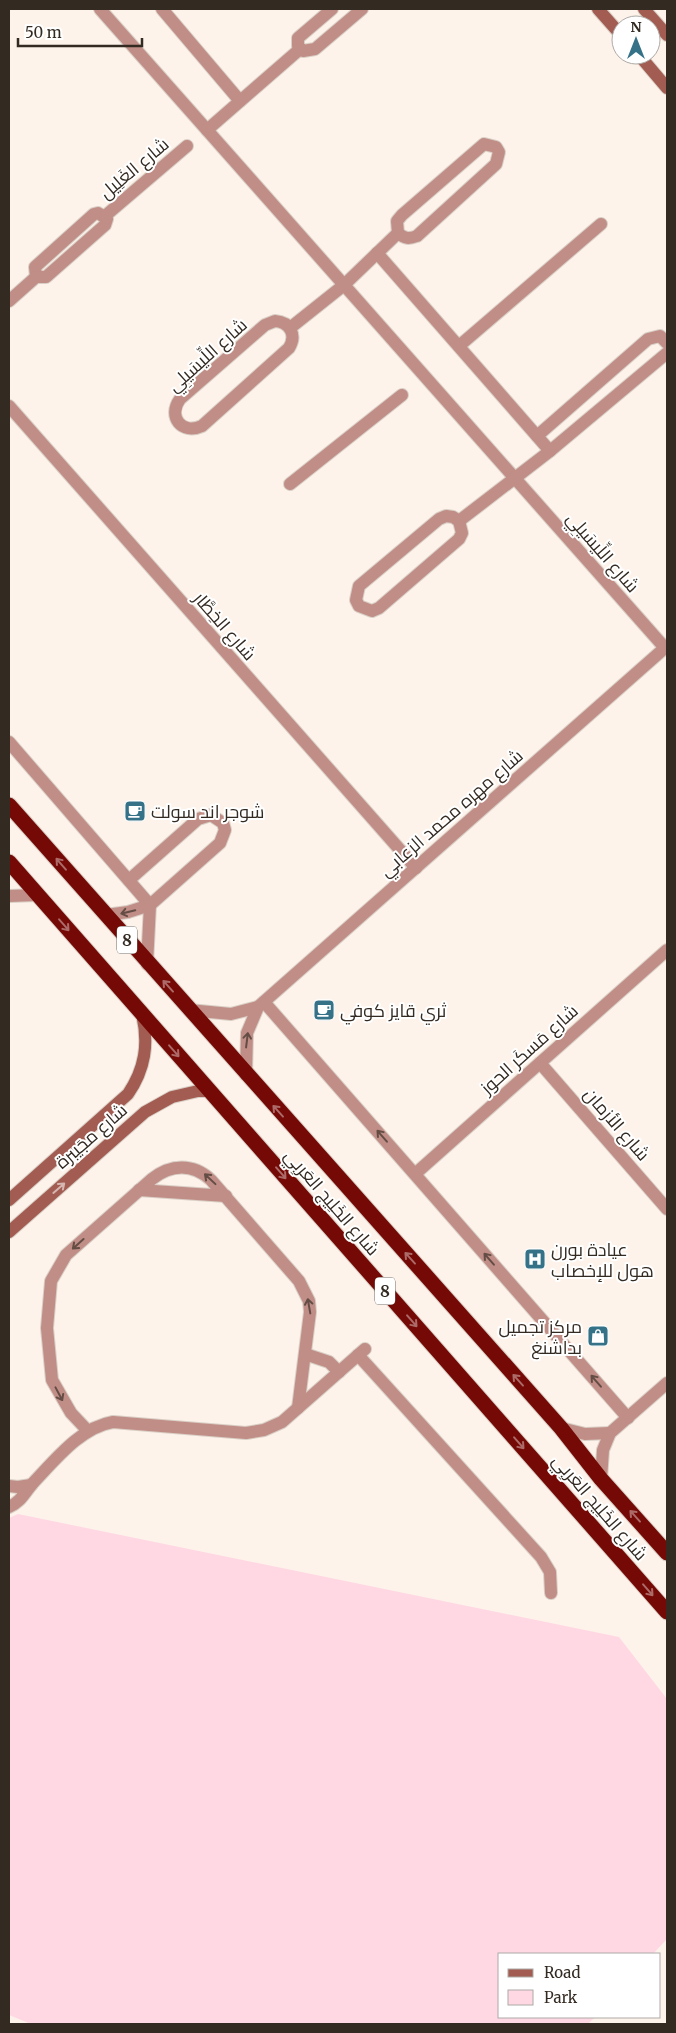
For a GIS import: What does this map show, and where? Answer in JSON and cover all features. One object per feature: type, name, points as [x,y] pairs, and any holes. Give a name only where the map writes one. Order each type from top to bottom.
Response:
[{"type":"highway","name":"شارع الخَلِيج العَربِي","points":[[9,805],[147,964],[561,1428],[601,1479],[667,1552]]},
{"type":"highway","name":"شارع الخَلِيج العَربِي","points":[[9,862],[667,1612]]},
{"type":"street","name":"شارع اللِّيسَيلِي","points":[[100,9],[666,647]]},
{"type":"street","points":[[162,9],[240,102]]},
{"type":"street","points":[[300,49],[298,42],[301,35],[332,9]]},
{"type":"street","points":[[300,49],[308,52],[315,49],[362,9]]},
{"type":"street","points":[[598,9],[611,24]]},
{"type":"street","points":[[644,9],[667,36]]},
{"type":"street","points":[[207,130],[300,49]]},
{"type":"street","points":[[647,65],[667,88]]},
{"type":"street","points":[[484,144],[496,147],[499,152],[496,164],[417,236],[410,239],[403,238],[398,233],[397,221],[402,215],[478,147],[484,144]]},
{"type":"street","name":"شارع الغَلِيل","points":[[9,301],[36,277],[35,267],[94,214],[105,216],[187,146]]},
{"type":"street","points":[[458,346],[601,224]]},
{"type":"street","points":[[290,328],[344,285],[398,233]]},
{"type":"street","points":[[377,253],[550,451]]},
{"type":"street","name":"شارع اللِّيسَيلِي","points":[[280,321],[290,328],[293,338],[289,348],[202,426],[194,429],[185,428],[178,423],[174,415],[175,406],[180,399],[265,325],[280,321]]},
{"type":"street","points":[[537,436],[648,339],[660,336],[667,342]]},
{"type":"street","points":[[459,521],[550,451],[667,353]]},
{"type":"street","points":[[290,484],[402,395]]},
{"type":"street","name":"شارع الخِطَّار","points":[[9,406],[416,868]]},
{"type":"street","points":[[446,516],[453,517],[459,521],[462,533],[459,539],[378,608],[372,610],[359,606],[356,600],[360,586],[381,568],[439,519],[446,516]]},
{"type":"street","name":"شارع مهره محمد الزعابي","points":[[246,1075],[247,1034],[261,1005],[666,647]]},
{"type":"street","points":[[9,742],[150,905],[147,964]]},
{"type":"street","points":[[106,916],[150,905],[220,843],[225,830],[223,822],[211,815],[198,819],[129,880]]},
{"type":"street","points":[[9,896],[37,895]]},
{"type":"street","name":"شارع مَسكَر الحوز","points":[[414,1174],[667,950]]},
{"type":"street","points":[[261,1005],[414,1174],[628,1418]]},
{"type":"street","name":"شارع مهره محمد الزعابي","points":[[189,1010],[231,1014],[261,1005]]},
{"type":"street","name":"شارع مجَيبرة","points":[[9,1200],[128,1094],[138,1078],[145,1058],[146,1036],[142,1014]]},
{"type":"street","name":"شارع الأزمان","points":[[540,1063],[667,1209]]},
{"type":"street","name":"شارع مجَيبرة","points":[[9,1232],[145,1112],[172,1097],[198,1091],[210,1091]]},
{"type":"street","points":[[88,1431],[71,1413],[52,1380],[47,1328],[48,1292],[55,1270],[66,1255],[139,1190],[166,1170],[183,1167],[205,1174],[226,1196],[305,1291],[310,1312],[298,1408]]},
{"type":"street","points":[[139,1190],[226,1196]]},
{"type":"street","points":[[9,1507],[20,1501],[31,1485],[88,1431],[113,1422],[255,1432],[274,1426],[298,1408],[362,1352],[541,1557],[550,1572],[551,1593]]},
{"type":"street","points":[[305,1354],[329,1362],[339,1372]]},
{"type":"street","points":[[601,1479],[603,1450],[610,1433],[667,1383]]},
{"type":"street","points":[[561,1428],[585,1434],[610,1433]]},
{"type":"street","points":[[9,1486],[31,1485]]},
{"type":"green space","points":[[18,1514],[619,1637],[667,1699],[667,1939],[654,1953],[498,1953],[498,2018],[594,2018],[588,2024],[31,2024],[9,2015],[9,1518]]},
{"type":"place","name":"شوجر اند سولت","points":[[135,811]]},
{"type":"place","name":"ثري قايز كوفي","points":[[324,1010]]},
{"type":"place","name":"عيادة بورن هول للإخصاب","points":[[535,1259]]},
{"type":"place","name":"مركز تجميل بداشنغ","points":[[598,1336]]}]
